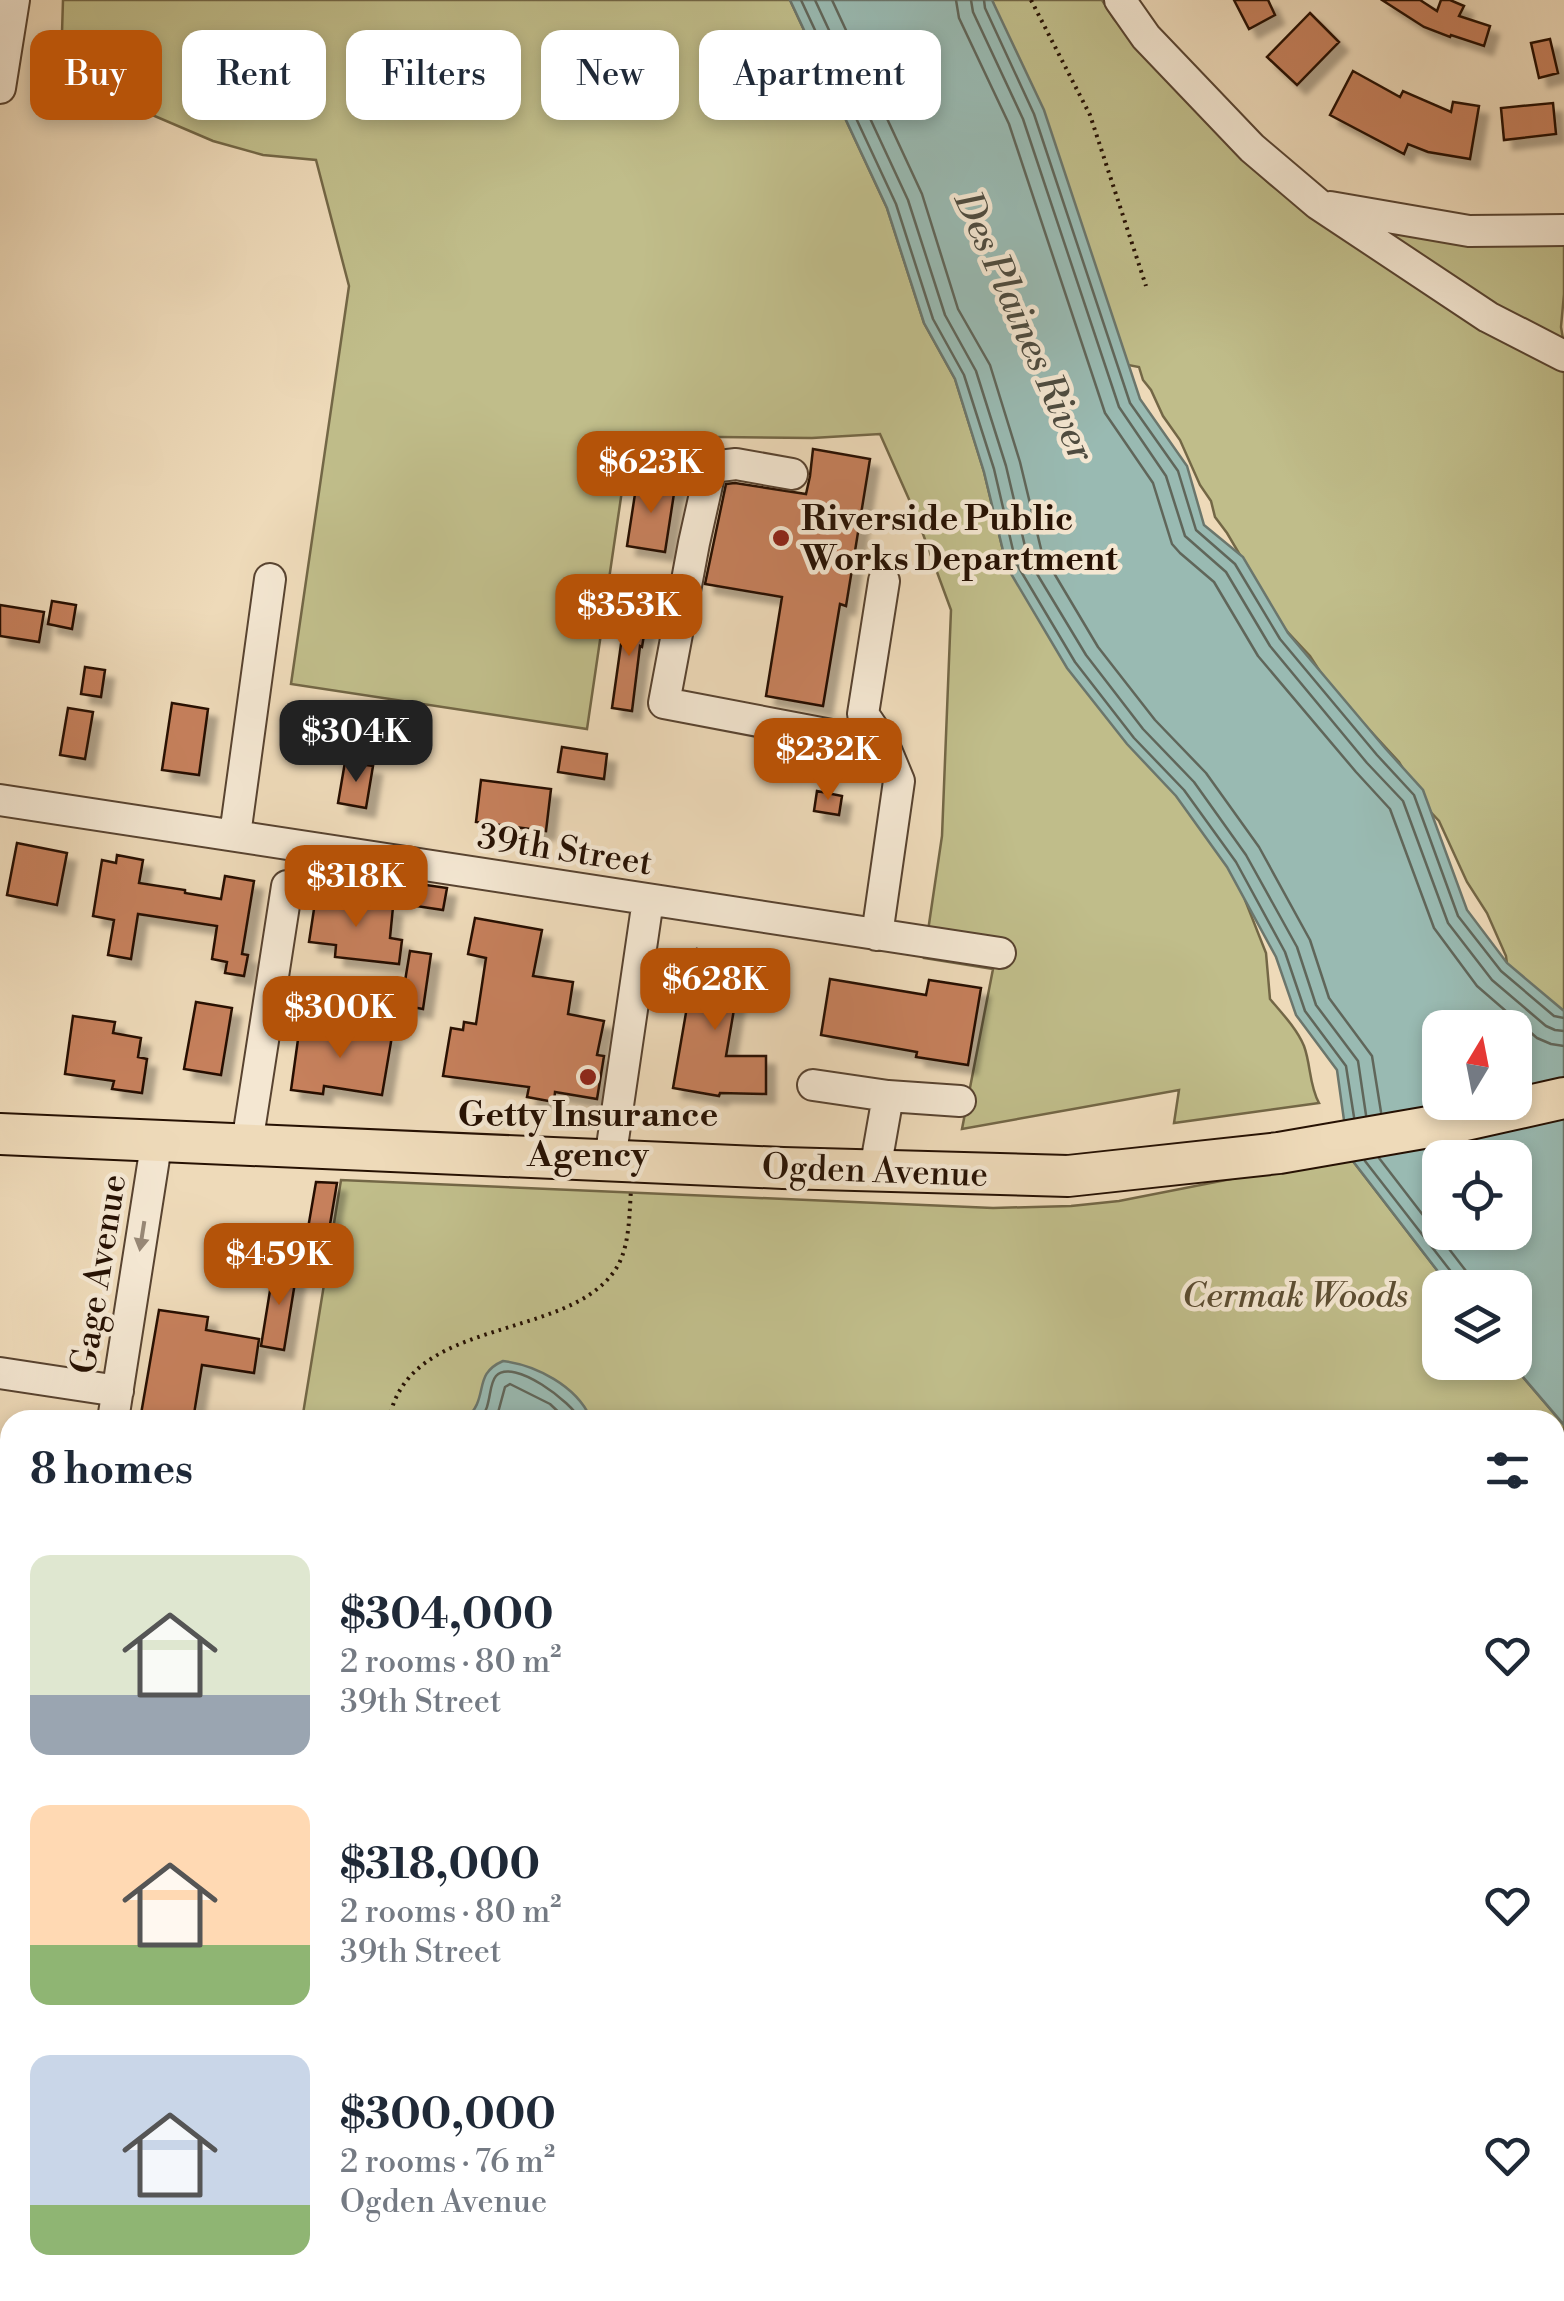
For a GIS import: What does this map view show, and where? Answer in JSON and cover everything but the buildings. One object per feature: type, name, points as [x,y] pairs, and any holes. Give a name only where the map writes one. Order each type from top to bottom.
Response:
[{"type":"main road","name":"Ogden Avenue","points":[[0,1134],[247,1144],[621,1174],[876,1170],[1068,1176],[1279,1153],[1452,1123],[1564,1098]]},
{"type":"street","points":[[0,88],[14,0]]},
{"type":"street","points":[[1120,0],[1146,37],[1238,134],[1318,204],[1488,317],[1564,356]]},
{"type":"street","points":[[1318,204],[1469,231],[1564,230]]},
{"type":"street","points":[[792,474],[736,464],[711,467],[664,702],[889,758]]},
{"type":"street","points":[[235,836],[270,579]]},
{"type":"street","points":[[877,934],[898,782],[863,714],[884,582]]},
{"type":"street","name":"39th Street","points":[[0,800],[1000,953]]},
{"type":"street","points":[[247,1144],[287,886]]},
{"type":"street","points":[[621,1174],[648,900]]},
{"type":"street","points":[[813,1085],[960,1102]]},
{"type":"street","points":[[876,1170],[888,1096]]},
{"type":"street","name":"Gage Avenue","points":[[116,1405],[158,1140]]},
{"type":"street","points":[[0,1373],[116,1405]]},
{"type":"path","points":[[1031,0],[1090,114],[1146,286]]},
{"type":"path","points":[[393,1410],[400,1393],[424,1364],[480,1335],[571,1304],[603,1284],[616,1270],[629,1226],[621,1174]]},
{"type":"green space","points":[[63,0],[790,0],[804,30],[699,30],[699,120],[846,120],[887,208],[924,323],[955,379],[984,472],[1007,567],[1100,686],[1242,885],[1266,953],[1270,999],[1304,1046],[1319,1103],[1174,1123],[1179,1090],[962,1129],[993,969],[924,958],[942,836],[951,610],[916,515],[880,434],[812,438],[630,436],[587,729],[291,684],[349,286],[316,160],[263,155],[213,141],[162,119],[162,30],[62,30]]},
{"type":"green space","points":[[992,0],[1102,0],[1114,19],[1235,152],[1318,220],[1564,237],[1564,1028],[1507,964],[1487,913],[1467,882],[1439,821],[1425,806],[1399,762],[1330,687],[1310,656],[1282,626],[1215,517],[1211,501],[1139,367],[1128,365]]},
{"type":"green space","name":"Cermak Woods","points":[[1349,1156],[1437,1270],[1422,1270],[1422,1380],[1526,1380],[1551,1410],[304,1410],[341,1180],[993,1208],[1119,1201]]},
{"type":"water","name":"Des Plaines River","points":[[790,0],[992,0],[1044,110],[1140,399],[1187,466],[1204,525],[1243,557],[1288,633],[1423,790],[1467,910],[1507,963],[1564,1011],[1564,1410],[1551,1410],[1526,1380],[1532,1380],[1532,1270],[1437,1270],[1349,1156],[1337,1070],[1296,1015],[1276,957],[1227,867],[1176,796],[1127,744],[1067,668],[1007,567],[984,472],[955,379],[924,323],[887,208],[846,120],[941,120],[941,30],[804,30]]},
{"type":"water","points":[[503,1361],[529,1367],[565,1387],[586,1410],[474,1410],[493,1367]]},
{"type":"place","name":"Riverside Public Works Department","points":[[781,538]]},
{"type":"place","name":"Getty Insurance Agency","points":[[588,1077]]}]
